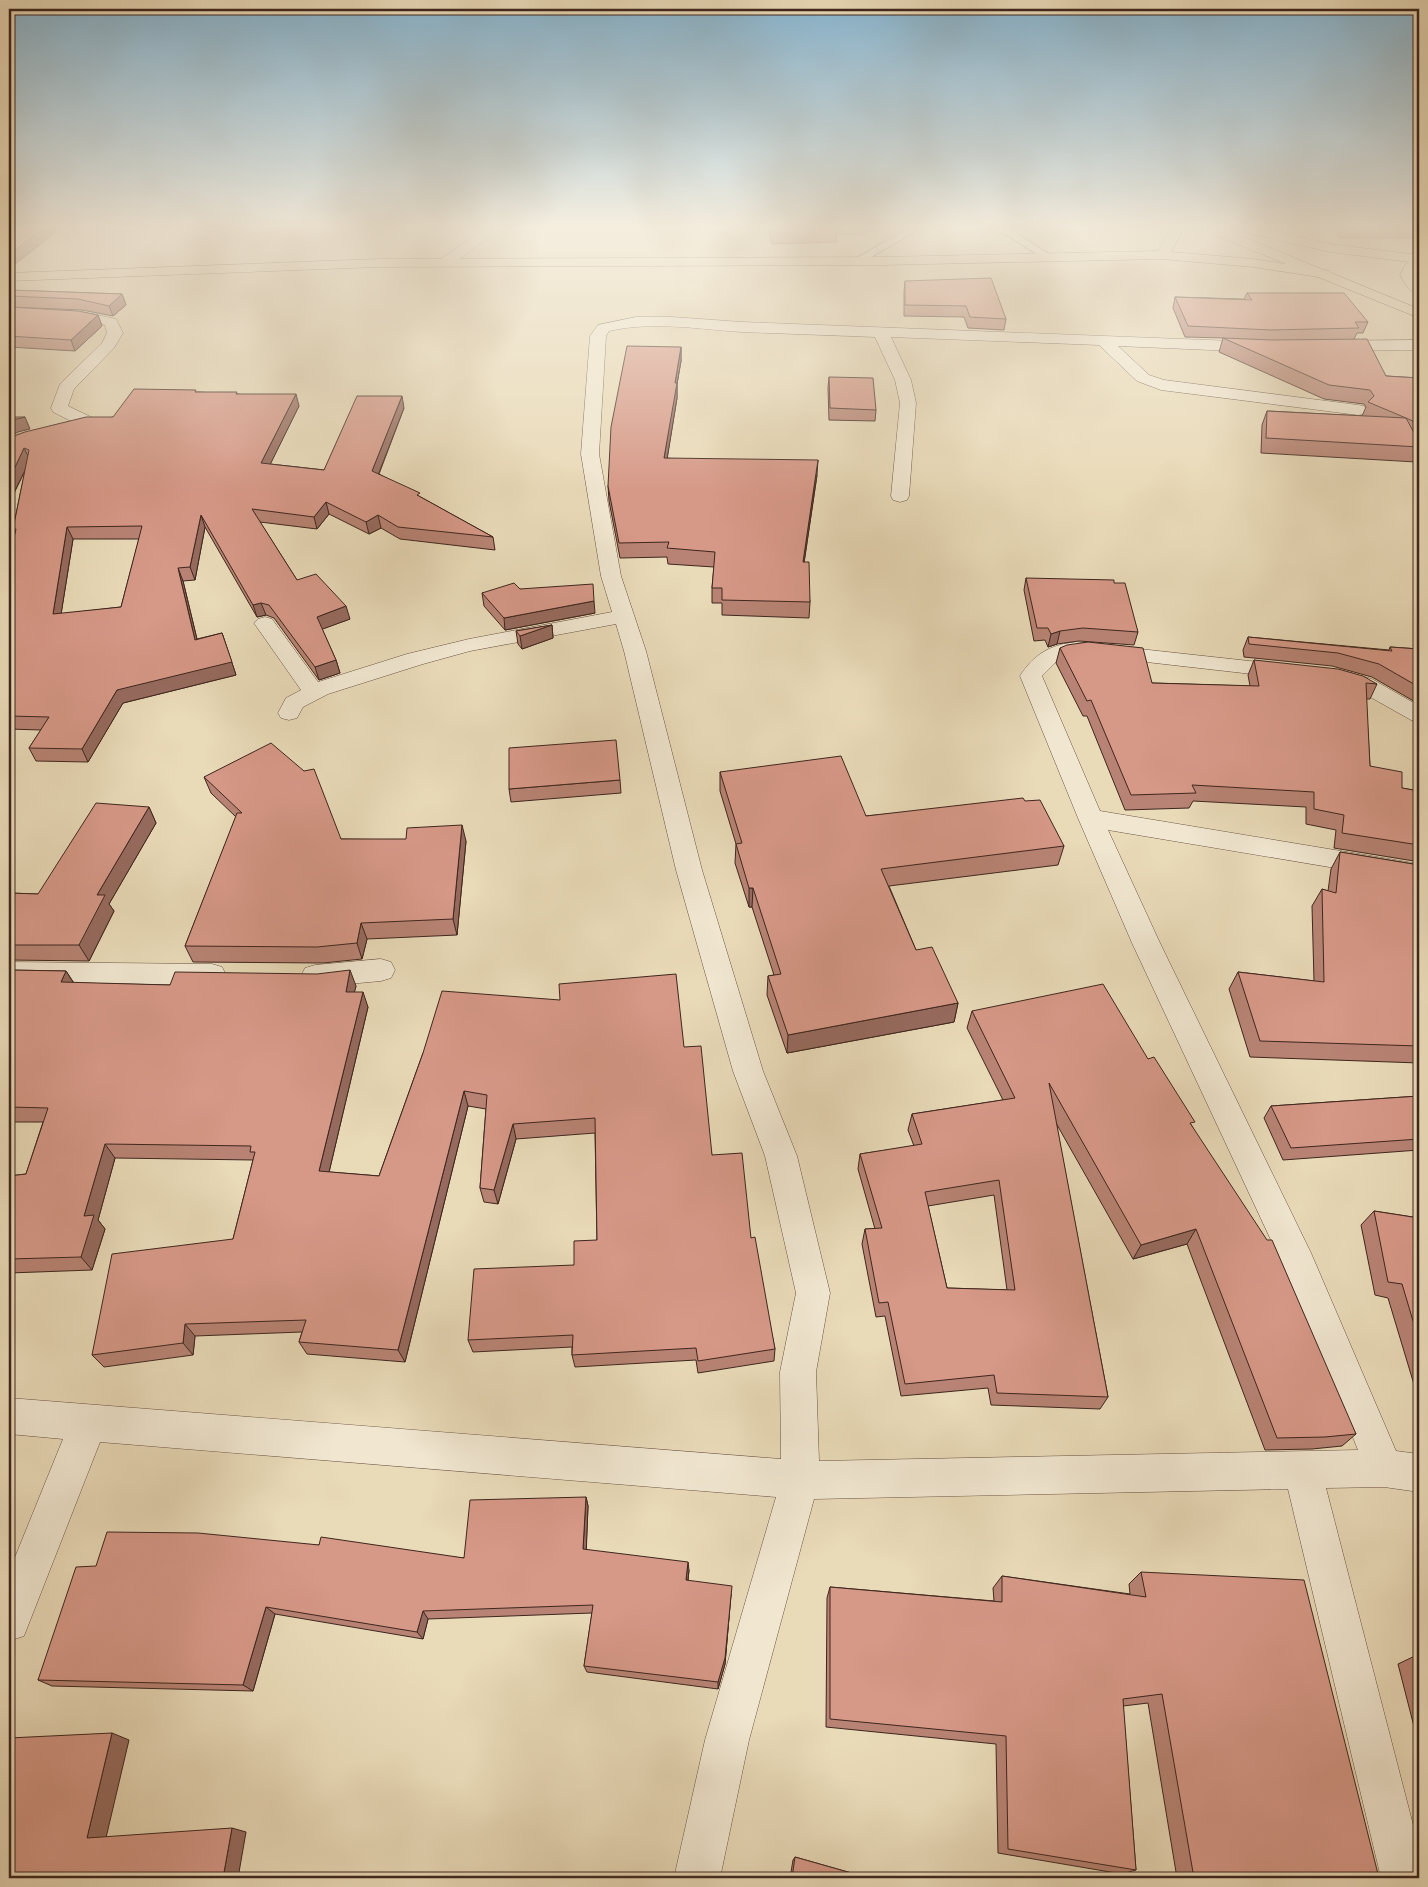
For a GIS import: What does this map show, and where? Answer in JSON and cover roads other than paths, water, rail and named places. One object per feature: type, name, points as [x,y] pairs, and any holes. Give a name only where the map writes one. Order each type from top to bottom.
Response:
[{"type":"street","points":[[9,445],[24,438],[87,422],[58,408],[66,387],[109,345],[115,333],[111,322],[82,316]]},
{"type":"street","points":[[697,1878],[727,1740],[800,1480],[798,1372],[813,1293],[781,1156],[748,1070],[689,870],[635,651],[611,576],[590,454],[598,336],[603,328],[618,324],[672,323],[1286,347]]},
{"type":"street","points":[[881,332],[903,380],[908,403],[900,496]]},
{"type":"street","points":[[1102,340],[1143,378],[1161,385],[1358,410]]},
{"type":"street","points":[[1315,346],[1419,345]]},
{"type":"street","points":[[289,713],[294,703],[314,692],[415,659],[469,645],[624,616]]},
{"type":"street","points":[[264,623],[314,692]]},
{"type":"street","points":[[9,1416],[800,1480],[1402,1471],[1299,1264],[1151,952],[1090,818],[1031,676],[1037,664],[1049,656],[1060,650],[1076,648],[1332,675],[1364,684],[1419,715]]},
{"type":"street","points":[[1090,818],[1419,873]]},
{"type":"street","points":[[294,976],[323,976],[381,970]]},
{"type":"street","points":[[9,973],[235,975]]},
{"type":"street","points":[[9,1621],[89,1422]]},
{"type":"street","points":[[1303,1471],[1404,1878]]}]
